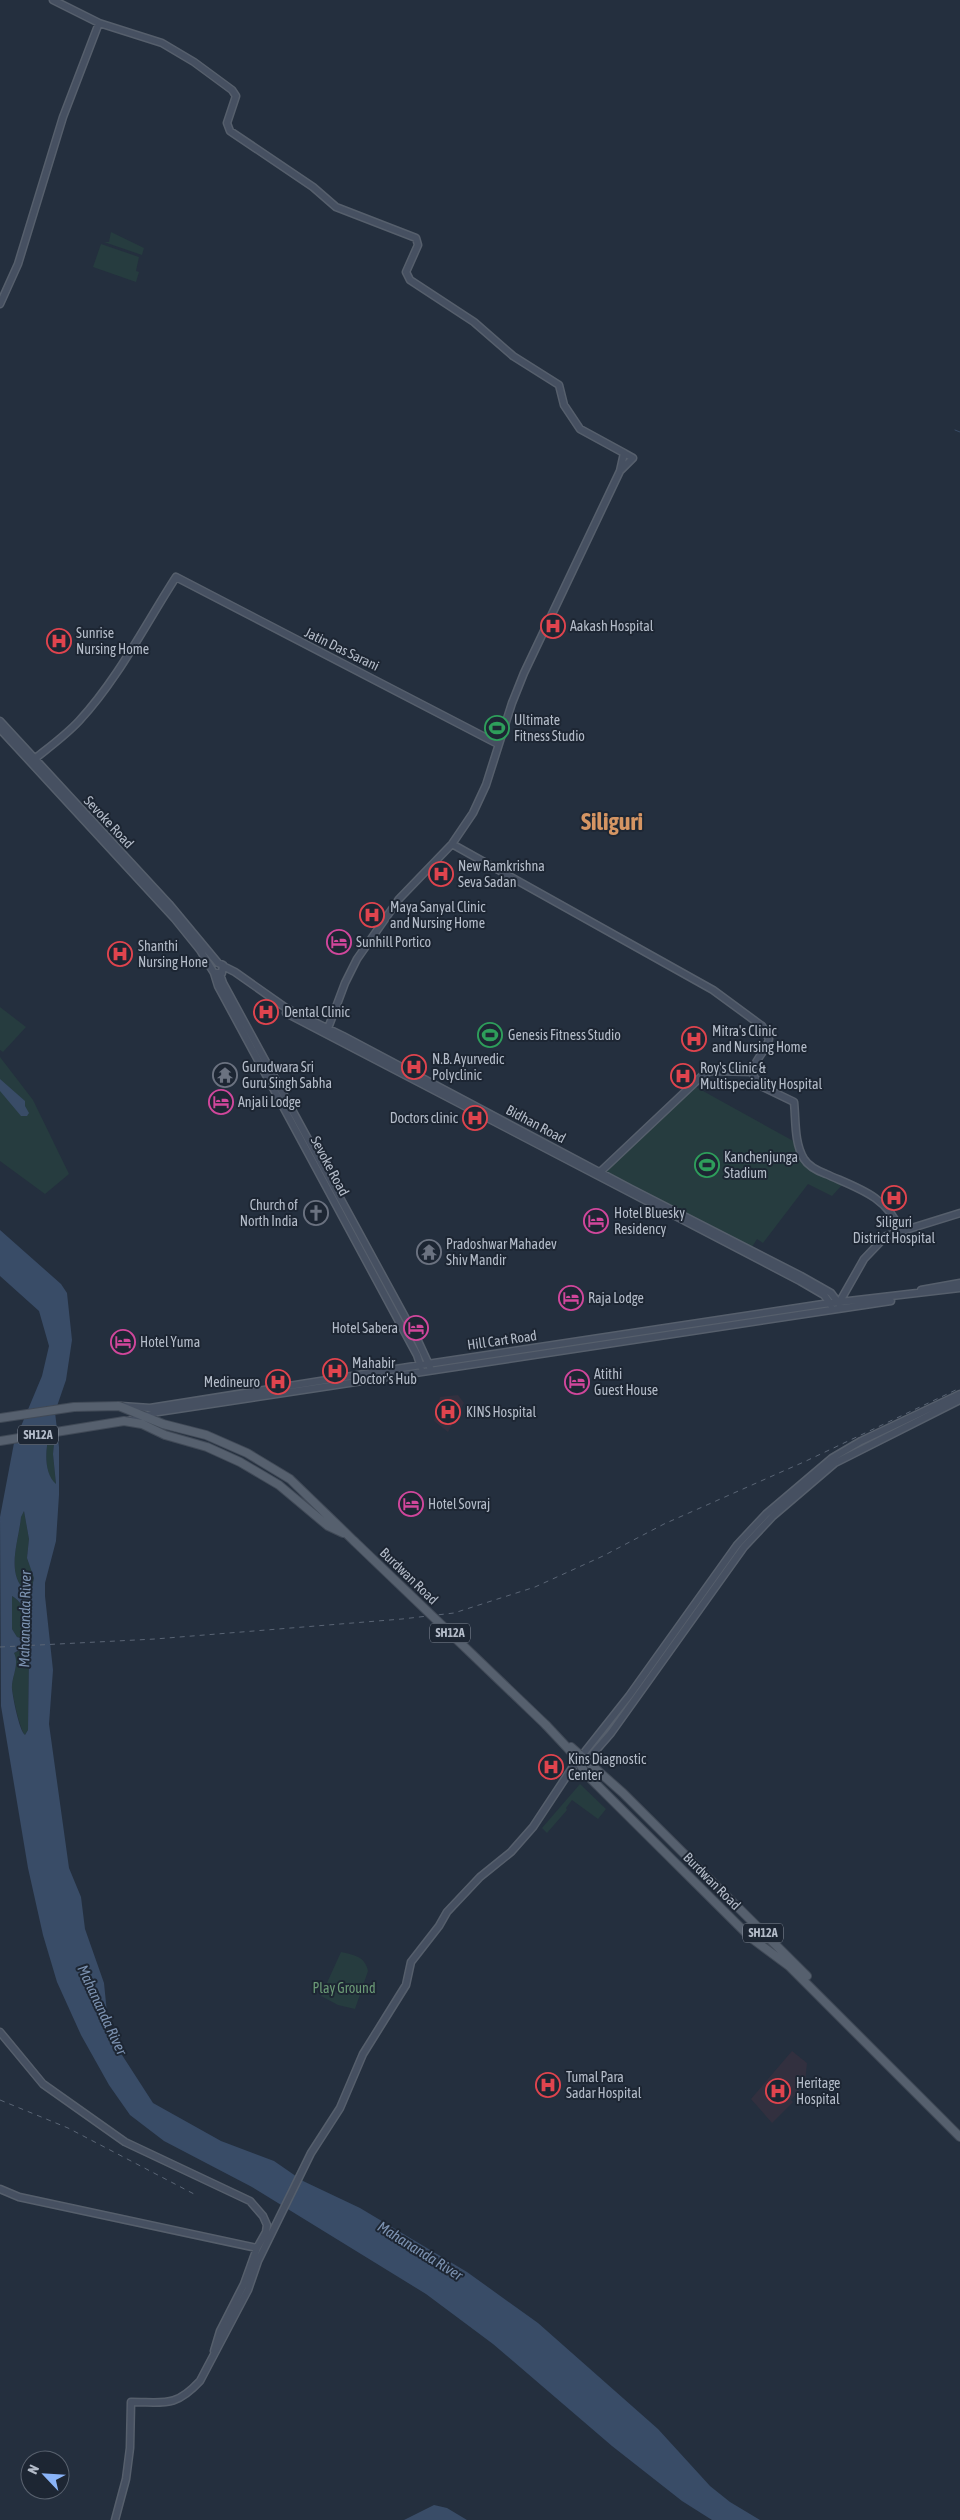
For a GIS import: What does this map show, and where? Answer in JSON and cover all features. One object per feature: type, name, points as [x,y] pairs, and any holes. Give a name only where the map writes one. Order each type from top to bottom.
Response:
[{"type":"main road","name":"SH12A","points":[[0,1418],[74,1407],[119,1406],[146,1412]]},
{"type":"main road","points":[[146,1412],[148,1426]]},
{"type":"main road","name":"Burdwan Road","points":[[146,1412],[214,1438],[260,1460],[303,1490],[546,1724],[562,1740],[580,1763],[750,1937],[816,1989],[960,2136]]},
{"type":"main road","name":"Burdwan Road","points":[[124,1421],[148,1426],[165,1435],[207,1447],[240,1462],[278,1485],[328,1526],[351,1538]]},
{"type":"main road","name":"Hill Cart Road","points":[[0,1441],[124,1421]]},
{"type":"main road","name":"Burdwan Road","points":[[580,1763],[960,2130]]},
{"type":"street","points":[[53,0],[99,23],[162,44],[194,62],[235,93],[236,98],[227,124],[230,131],[313,187],[336,207],[416,238],[418,245],[406,272],[410,280],[474,322],[513,356],[559,385],[564,405],[580,429],[633,458],[620,471]]},
{"type":"street","points":[[0,304],[24,248],[62,116],[99,23]]},
{"type":"street","points":[[327,1031],[345,983],[357,959],[399,899],[452,844],[478,802],[512,703],[530,658],[620,471],[624,453]]},
{"type":"street","name":"Jatin Das Sarani","points":[[32,761],[68,732],[88,711],[108,684],[176,577],[498,744]]},
{"type":"street","name":"Sevoke Road","points":[[0,721],[32,761]]},
{"type":"street","name":"Sevoke Road","points":[[0,730],[169,904],[218,969],[218,986],[268,1072],[384,1287],[430,1366]]},
{"type":"street","points":[[452,844],[695,980],[762,1026],[768,1038],[753,1072]]},
{"type":"street","name":"Bidhan Road","points":[[218,969],[234,973],[284,1012],[327,1031],[823,1291],[840,1305]]},
{"type":"street","points":[[597,1174],[704,1074],[711,1071],[753,1072]]},
{"type":"street","points":[[753,1072],[763,1087],[794,1102],[797,1137],[804,1159],[808,1164],[880,1200],[896,1218],[900,1230]]},
{"type":"street","points":[[840,1305],[869,1252],[886,1236],[900,1230],[960,1213]]},
{"type":"street","points":[[960,1283],[894,1294],[894,1299],[960,1288]]},
{"type":"street","name":"Sevoke Road","points":[[384,1287],[421,1368]]},
{"type":"street","name":"Bidhan Road","points":[[823,1291],[832,1306]]},
{"type":"street","name":"Hill Cart Road","points":[[124,1421],[146,1412],[158,1412],[430,1366],[832,1306],[894,1299]]},
{"type":"street","points":[[115,2520],[126,2479],[130,2448],[131,2402],[175,2401],[190,2392],[200,2381],[248,2290],[258,2261],[311,2153],[340,2108],[366,2047],[406,1985],[411,1962],[439,1926],[447,1912],[480,1877],[512,1852],[533,1826],[738,1545],[766,1514],[832,1458],[861,1441],[960,1394]]},
{"type":"street","points":[[580,1763],[611,1733],[735,1559],[773,1516],[835,1463],[960,1400]]},
{"type":"street","points":[[0,2032],[43,2084],[125,2142],[250,2201],[259,2209],[267,2225],[266,2232],[257,2248],[244,2284],[220,2331],[213,2357]]},
{"type":"street","points":[[0,2189],[29,2199],[257,2248]]},
{"type":"shaded area","name":"KINS Hospital","points":[[458,1395],[464,1403],[448,1432],[434,1421],[440,1397]]},
{"type":"shaded area","name":"Heritage Hospital","points":[[792,2051],[807,2063],[805,2083],[791,2100],[793,2102],[772,2123],[751,2099]]},
{"type":"green space","points":[[111,232],[144,248],[142,255],[104,242],[109,242]]},
{"type":"green space","points":[[101,244],[139,257],[136,271],[139,272],[136,282],[93,267]]},
{"type":"green space","points":[[0,1007],[26,1027],[3,1052],[0,1050]]},
{"type":"green space","points":[[0,1057],[33,1100],[69,1174],[45,1194],[0,1161]]},
{"type":"green space","name":"Kanchenjunga Stadium","points":[[694,1086],[797,1143],[794,1147],[798,1149],[801,1163],[842,1185],[832,1196],[808,1184],[763,1243],[757,1239],[752,1247],[603,1172]]},
{"type":"green space","points":[[55,1433],[53,1454],[56,1485],[49,1475],[46,1462],[49,1436]]},
{"type":"green space","points":[[24,1511],[29,1539],[27,1558],[34,1577],[32,1587],[26,1591],[16,1576],[15,1566],[16,1546],[21,1517]]},
{"type":"green space","points":[[12,1596],[23,1606],[29,1621],[30,1631],[24,1639],[17,1637],[12,1629]]},
{"type":"green space","points":[[25,1649],[29,1656],[28,1730],[25,1735],[15,1706],[12,1685],[16,1662],[13,1653]]},
{"type":"green space","points":[[580,1784],[606,1809],[598,1819],[572,1800],[566,1808],[567,1810],[547,1833],[542,1828]]},
{"type":"green space","name":"Play Ground","points":[[341,1952],[362,1959],[367,1966],[368,1971],[355,2009],[338,2005],[321,1996]]},
{"type":"water","points":[[0,1079],[25,1101],[25,1106],[29,1113],[27,1116],[21,1116],[0,1091]]},
{"type":"water","name":"Mahananda River","points":[[0,1230],[61,1284],[67,1293],[72,1340],[66,1380],[55,1412],[59,1447],[59,1495],[56,1541],[45,1583],[53,1670],[49,1724],[69,1868],[81,1897],[85,1929],[104,1983],[109,2033],[113,2041],[153,2103],[221,2141],[274,2161],[303,2181],[360,2208],[467,2272],[538,2323],[658,2429],[710,2486],[730,2502],[760,2520],[712,2520],[682,2501],[612,2446],[493,2344],[426,2294],[252,2187],[164,2141],[130,2115],[109,2085],[81,2035],[57,1982],[43,1935],[28,1868],[1,1706],[0,1517],[14,1443],[42,1376],[49,1346],[39,1311],[0,1276]],"holes":[[[55,1433],[53,1454],[56,1484],[47,1468],[49,1436]],[[24,1511],[29,1539],[27,1558],[34,1578],[32,1587],[26,1591],[16,1576],[15,1566],[21,1517]],[[12,1596],[25,1611],[30,1631],[24,1639],[17,1637],[12,1629]],[[21,1649],[27,1651],[29,1656],[28,1730],[25,1735],[19,1721],[12,1689],[16,1666],[14,1653]]]},
{"type":"water","points":[[434,2505],[447,2508],[467,2520],[404,2520]]},
{"type":"waterway","points":[[955,430],[960,432]]},
{"type":"railway","points":[[0,1647],[155,1639],[454,1613],[535,1587],[603,1556],[664,1524],[806,1461],[960,1388]]},
{"type":"railway","points":[[0,2100],[68,2128],[194,2194]]},
{"type":"place","name":"Aakash Hospital","points":[[553,626]]},
{"type":"place","name":"Sunrise Nursing Home","points":[[59,641]]},
{"type":"place","name":"Ultimate Fitness Studio","points":[[497,728]]},
{"type":"place","name":"New Ramkrishna Seva Sadan","points":[[441,874]]},
{"type":"place","name":"Maya Sanyal Clinic and Nursing Home","points":[[372,915]]},
{"type":"place","name":"Sunhill Portico","points":[[339,942]]},
{"type":"place","name":"Shanthi Nursing Hone","points":[[120,954]]},
{"type":"place","name":"Dental Clinic","points":[[266,1012]]},
{"type":"place","name":"Genesis Fitness Studio","points":[[490,1035]]},
{"type":"place","name":"Mitra's Clinic and Nursing Home","points":[[694,1039]]},
{"type":"place","name":"N.B. Ayurvedic Polyclinic","points":[[414,1067]]},
{"type":"place","name":"Gurudwara Sri Guru Singh Sabha","points":[[225,1075]]},
{"type":"place","name":"Roy's Clinic & Multispeciality Hospital","points":[[683,1076]]},
{"type":"place","name":"Anjali Lodge","points":[[221,1102]]},
{"type":"place","name":"Doctors clinic","points":[[475,1118]]},
{"type":"place","name":"Kanchenjunga Stadium","points":[[707,1165]]},
{"type":"place","name":"Siliguri District Hospital","points":[[894,1198]]},
{"type":"place","name":"Church of North India","points":[[316,1213]]},
{"type":"place","name":"Hotel Bluesky Residency","points":[[596,1221]]},
{"type":"place","name":"Pradoshwar Mahadev Shiv Mandir","points":[[429,1252]]},
{"type":"place","name":"Raja Lodge","points":[[571,1298]]},
{"type":"place","name":"Hotel Sabera","points":[[416,1328]]},
{"type":"place","name":"Hotel Yuma","points":[[123,1342]]},
{"type":"place","name":"Mahabir Doctor's Hub","points":[[335,1371]]},
{"type":"place","name":"Medineuro","points":[[278,1382]]},
{"type":"place","name":"Atithi Guest House","points":[[577,1382]]},
{"type":"place","name":"KINS Hospital","points":[[448,1412]]},
{"type":"place","name":"Hotel Sovraj","points":[[411,1504]]},
{"type":"place","name":"Kins Diagnostic Center","points":[[551,1767]]},
{"type":"place","name":"Tumal Para Sadar Hospital","points":[[548,2085]]},
{"type":"place","name":"Heritage Hospital","points":[[778,2091]]},
{"type":"district","name":"Siliguri","points":[[612,822]]}]
